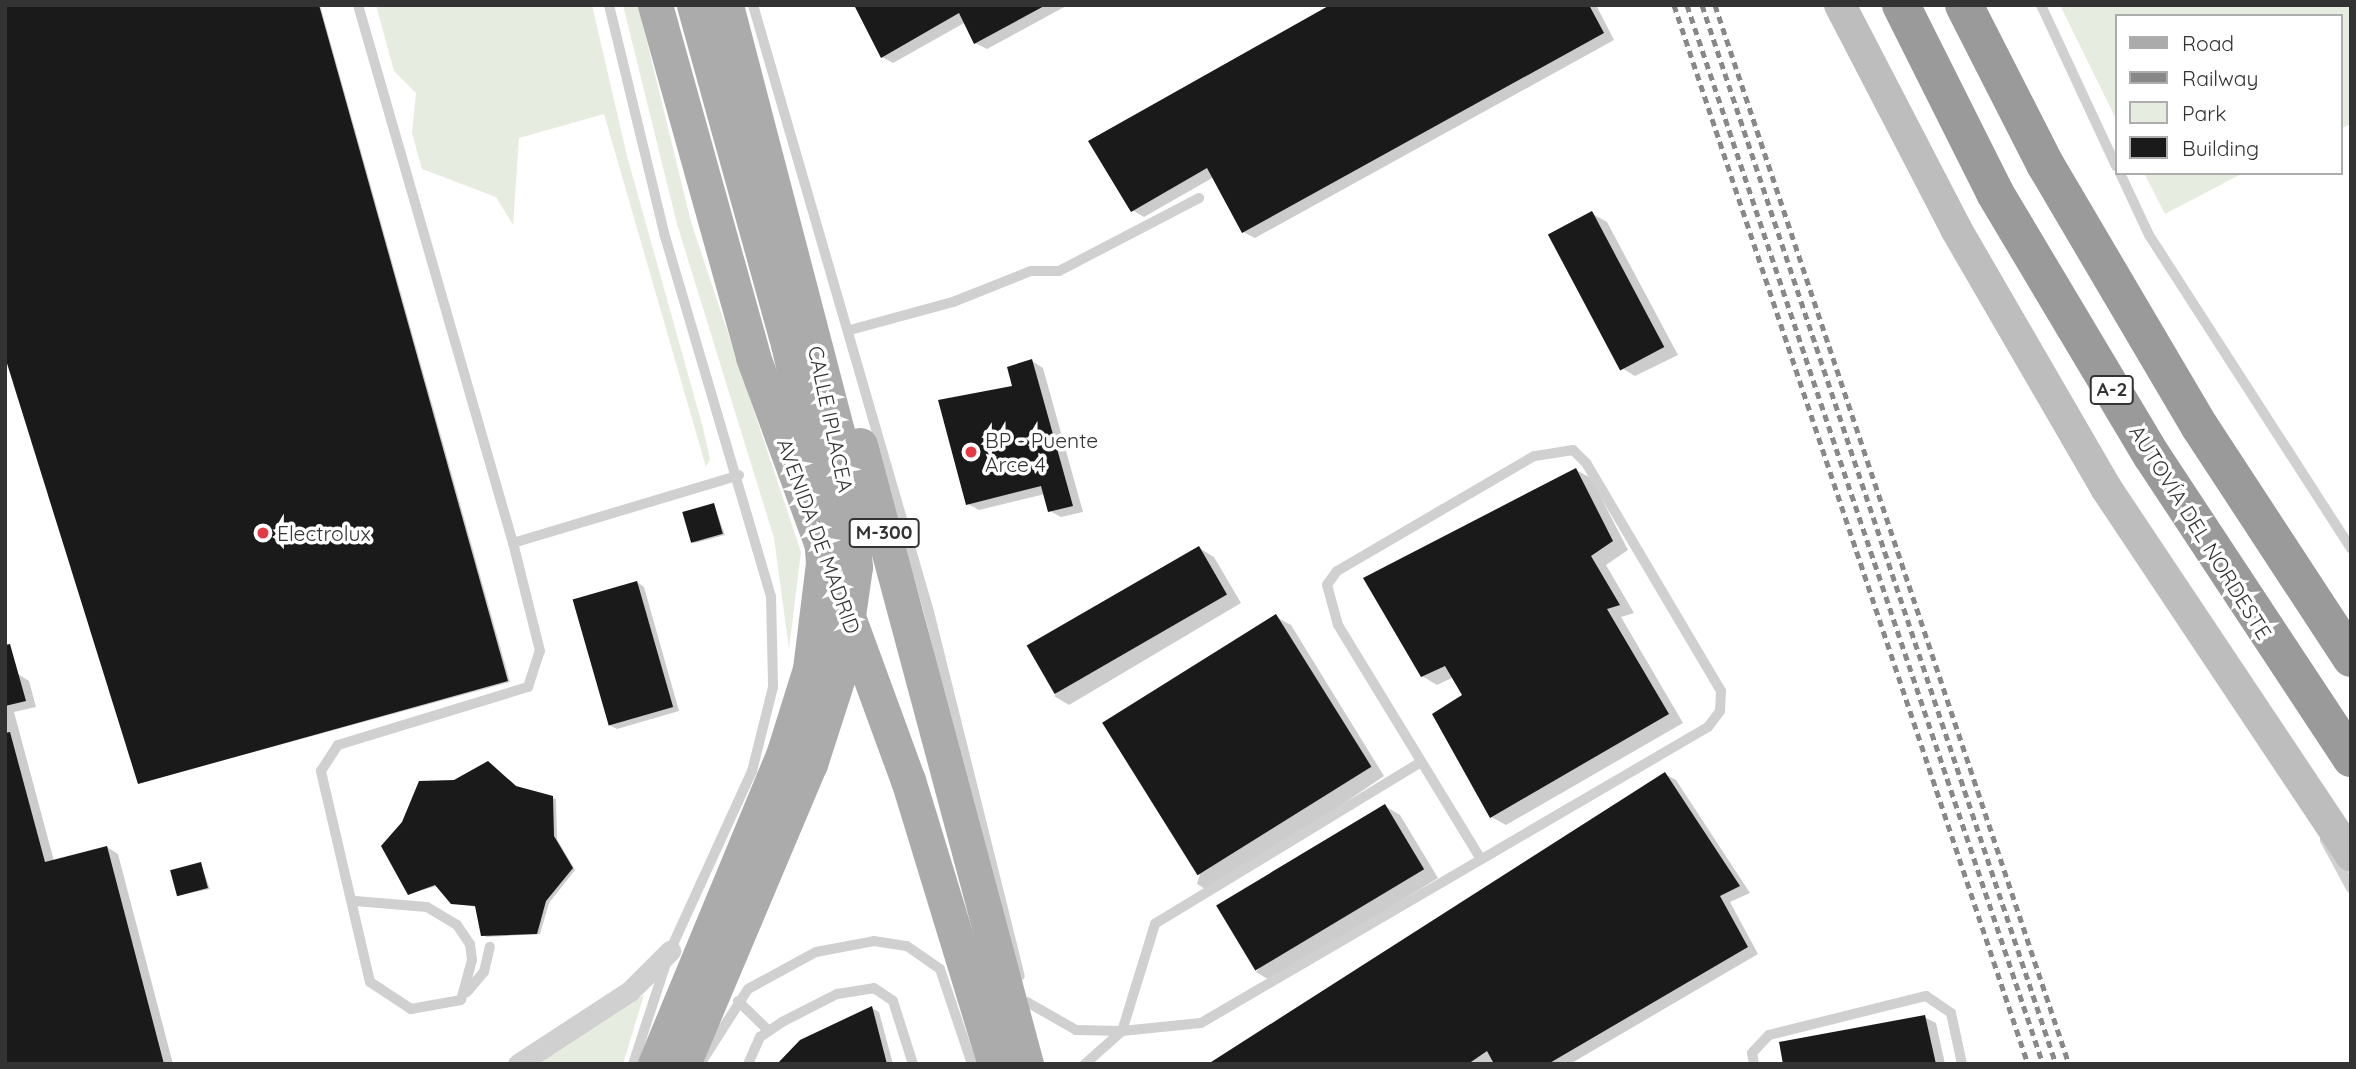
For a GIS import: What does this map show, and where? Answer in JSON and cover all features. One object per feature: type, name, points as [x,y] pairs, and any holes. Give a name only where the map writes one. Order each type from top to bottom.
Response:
[{"type":"highway","name":"AUTOVÍA DEL NORDESTE","points":[[1901,5],[1995,192],[2130,420],[2240,598],[2351,758]]},
{"type":"highway","name":"A-2","points":[[1964,5],[2045,164],[2200,427],[2351,658]]},
{"type":"highway","points":[[1989,5],[2200,427]]},
{"type":"main road","name":"AVENIDA DE MADRID","points":[[655,5],[753,357],[908,780],[995,1064]]},
{"type":"main road","name":"CALLE IPLACEA","points":[[656,1064],[784,752],[810,669],[823,563],[816,467],[788,344],[694,5]]},
{"type":"main road","name":"CALLE IPLACEA","points":[[683,1064],[810,764],[840,671],[855,567],[846,466],[729,5]]},
{"type":"main road","name":"M-300","points":[[729,5],[800,226],[1026,1064]]},
{"type":"street","points":[[1840,5],[1956,229],[2106,488],[2306,796],[2351,856]]},
{"type":"street","points":[[518,1064],[630,991],[670,951]]},
{"type":"lane","points":[[358,5],[513,543],[540,651],[528,687],[338,745],[327,755],[321,771],[355,901],[363,967],[388,998],[428,1010],[461,1000],[484,972],[490,947]]},
{"type":"lane","points":[[609,5],[664,233],[738,475],[771,596],[773,687],[752,771],[670,951],[633,1064]]},
{"type":"lane","points":[[753,5],[850,330],[1033,1027]]},
{"type":"lane","points":[[2041,5],[2114,162]]},
{"type":"lane","points":[[2121,175],[2149,235],[2351,549]]},
{"type":"lane","points":[[850,330],[953,302],[1031,271],[1059,271],[1199,198]]},
{"type":"lane","points":[[1027,1002],[1076,1030],[1122,1031],[1201,1023],[1708,727],[1720,711],[1721,691],[1586,463],[1573,450],[1534,456],[1337,571],[1326,584],[1338,625],[1481,859]]},
{"type":"lane","points":[[513,543],[738,475]]},
{"type":"lane","points":[[1085,1064],[1122,1031],[1155,924],[1421,762]]},
{"type":"lane","points":[[2306,796],[2351,888]]},
{"type":"lane","points":[[355,901],[445,914],[470,944],[467,992]]},
{"type":"lane","points":[[701,1064],[737,1001],[776,971],[816,952],[874,940],[907,946],[940,969],[962,1022],[972,1064]]},
{"type":"lane","points":[[748,1064],[769,1031],[837,994],[874,988],[893,1002],[912,1064]]},
{"type":"lane","points":[[1754,1064],[1752,1053],[1769,1035],[1926,996],[1951,1013],[1962,1064]]},
{"type":"lane","points":[[737,1001],[769,1031]]},
{"type":"green space","points":[[376,5],[592,5],[627,156],[703,428],[710,459],[706,467],[604,114],[519,138],[513,225],[496,197],[422,169],[412,133],[416,93],[394,71]]},
{"type":"green space","points":[[623,5],[638,5],[691,222],[801,552],[789,649],[774,538],[677,224]]},
{"type":"green space","points":[[2060,5],[2351,5],[2351,124],[2342,128],[2342,14],[2114,14],[2114,115]]},
{"type":"green space","points":[[2145,175],[2239,175],[2165,214]]},
{"type":"green space","points":[[644,995],[623,1064],[533,1064]]},
{"type":"building","name":"Electrolux","points":[[5,5],[319,5],[508,681],[138,784],[5,357]]},
{"type":"building","points":[[854,5],[1046,5],[974,44],[959,13],[881,58]]},
{"type":"building","points":[[1330,5],[1589,5],[1604,33],[1242,233],[1207,168],[1131,212],[1088,141]]},
{"type":"building","points":[[1592,211],[1664,347],[1620,370],[1548,234]]},
{"type":"building","points":[[1032,359],[1073,506],[1048,512],[1041,486],[966,505],[938,400],[1012,386],[1007,367]]},
{"type":"building","points":[[1576,468],[1613,541],[1591,556],[1620,605],[1607,609],[1669,714],[1490,818],[1432,714],[1462,695],[1445,666],[1421,677],[1363,578]]},
{"type":"building","points":[[714,503],[723,534],[691,543],[682,512]]},
{"type":"building","points":[[1199,546],[1227,594],[1055,694],[1027,646]]},
{"type":"building","points":[[637,581],[673,707],[609,725],[573,599]]},
{"type":"building","points":[[1276,614],[1371,767],[1198,875],[1102,723]]},
{"type":"building","points":[[10,644],[26,701],[5,706],[5,645]]},
{"type":"building","points":[[10,732],[45,862],[107,846],[164,1064],[5,1064],[5,733]]},
{"type":"building","points":[[488,761],[516,786],[553,796],[554,836],[573,868],[546,901],[537,934],[481,936],[475,906],[451,904],[435,885],[408,895],[381,846],[402,822],[419,781],[454,780]]},
{"type":"building","points":[[1665,772],[1740,886],[1720,896],[1748,947],[1548,1064],[1494,1064],[1487,1051],[1468,1064],[1208,1064]]},
{"type":"building","points":[[1385,804],[1424,869],[1255,971],[1216,905]]},
{"type":"building","points":[[201,862],[208,888],[177,896],[170,870]]},
{"type":"building","points":[[872,1006],[887,1064],[777,1064],[800,1040]]},
{"type":"building","points":[[1925,1015],[1936,1064],[1783,1064],[1779,1042]]},
{"type":"railway","points":[[1674,5],[2028,1064]]},
{"type":"railway","points":[[1687,5],[2043,1064]]},
{"type":"railway","points":[[1702,5],[2056,1064]]},
{"type":"railway","points":[[1715,5],[2069,1064]]},
{"type":"place","name":"BP - Puente Arce 4","points":[[971,452]]},
{"type":"place","name":"Electrolux","points":[[263,533]]}]
